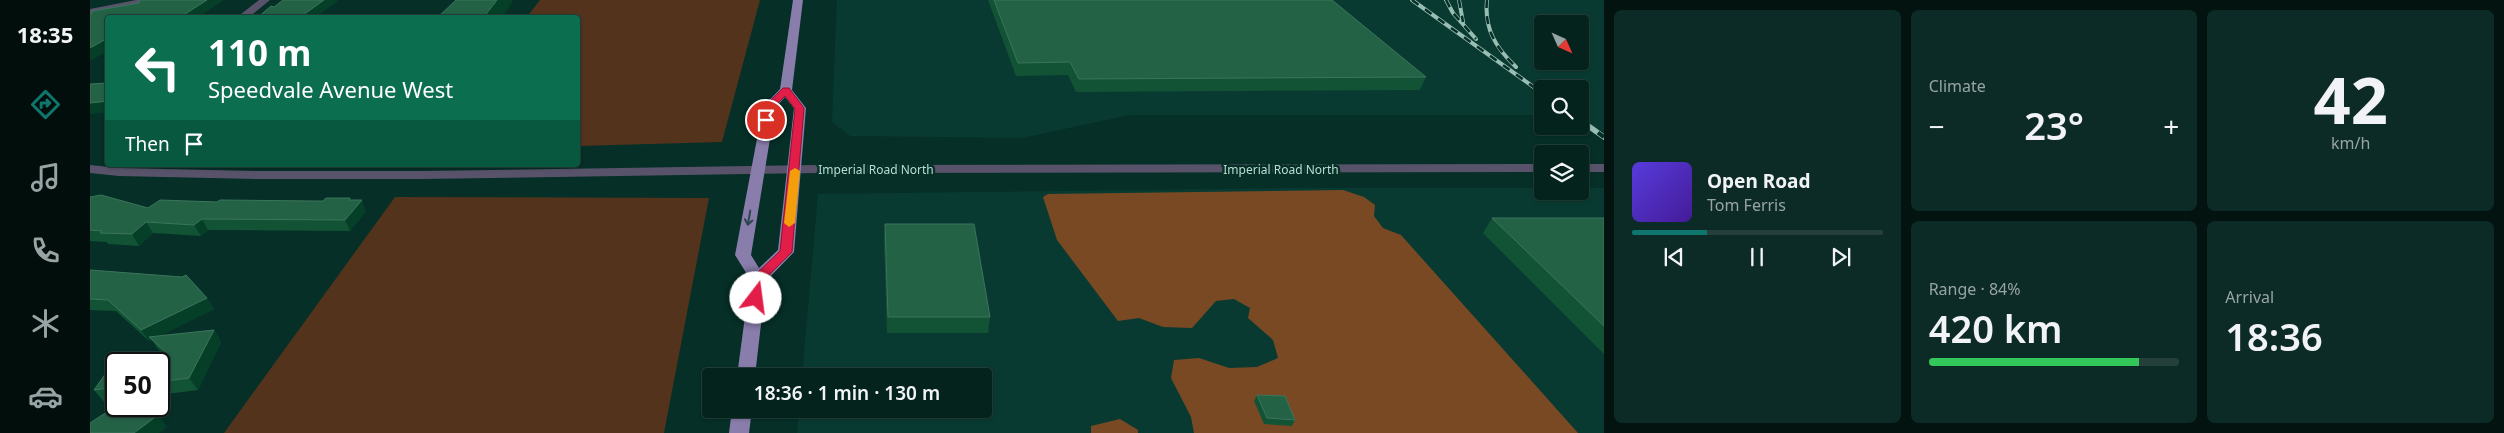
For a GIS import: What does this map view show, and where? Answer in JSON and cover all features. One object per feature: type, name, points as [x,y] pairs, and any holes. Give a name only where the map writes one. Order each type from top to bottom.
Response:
[{"type":"main road","points":[[758,279],[743,255],[768,107],[786,90],[798,0]]},
{"type":"main road","points":[[747,368],[758,279],[786,252],[800,108],[786,90]]},
{"type":"main road","points":[[739,433],[741,418]]},
{"type":"street","points":[[90,12],[151,0]]},
{"type":"street","points":[[245,15],[266,0]]},
{"type":"street","name":"Imperial Road North","points":[[90,169],[119,172],[325,175],[757,170],[1534,168]]},
{"type":"street","points":[[1589,168],[1604,168]]},
{"type":"shaded area","points":[[540,0],[760,0],[722,142],[580,146],[580,15],[529,15]]},
{"type":"shaded area","points":[[837,0],[1604,0],[1604,131],[1589,127],[1589,80],[1534,80],[1534,115],[1130,115],[1022,138],[850,136],[832,122]]},
{"type":"shaded area","points":[[1295,188],[1534,188],[1534,200],[1589,200],[1589,188],[1604,188],[1604,433],[797,433],[798,418],[992,418],[992,368],[803,368],[818,194]]},
{"type":"shaded area","points":[[1343,190],[1364,197],[1375,205],[1374,216],[1383,228],[1401,235],[1578,433],[1194,433],[1191,417],[1171,378],[1174,360],[1199,358],[1229,368],[1257,367],[1278,358],[1273,340],[1248,318],[1250,308],[1234,299],[1216,301],[1192,328],[1163,327],[1139,318],[1118,321],[1057,240],[1043,197],[1048,194]]},
{"type":"shaded area","points":[[395,197],[709,198],[664,433],[224,433]]},
{"type":"shaded area","points":[[1120,419],[1138,430],[1138,433],[1091,433],[1091,426]]},
{"type":"building","points":[[140,0],[207,0],[184,15],[105,15],[105,40],[90,48],[90,15],[93,11],[139,3]]},
{"type":"building","points":[[283,0],[324,0],[303,15],[260,15],[271,6],[274,7]]},
{"type":"building","points":[[456,0],[497,0],[485,15],[440,15]]},
{"type":"building","points":[[994,0],[1332,0],[1426,77],[1079,79],[1070,62],[1018,63]]},
{"type":"building","points":[[105,83],[105,101],[90,103],[90,84]]},
{"type":"building","points":[[101,195],[148,208],[160,200],[217,202],[220,200],[323,201],[326,198],[350,198],[349,200],[362,200],[345,220],[202,219],[194,225],[146,222],[132,234],[100,233],[102,231],[90,230],[90,197]]},
{"type":"building","points":[[1492,218],[1604,218],[1604,326]]},
{"type":"building","points":[[885,224],[974,224],[990,317],[888,317]]},
{"type":"building","points":[[90,270],[182,277],[186,275],[207,298],[141,330],[108,300],[90,299]]},
{"type":"building","points":[[214,330],[189,378],[170,381],[170,352],[166,352],[149,337]]},
{"type":"building","points":[[105,374],[105,388],[94,390]]},
{"type":"building","points":[[1257,395],[1285,396],[1295,420],[1267,418]]},
{"type":"building","points":[[105,413],[105,417],[155,417],[134,433],[90,433],[90,423]]},
{"type":"railway","points":[[1412,0],[1534,87]]},
{"type":"railway","points":[[1446,0],[1453,13],[1476,39]]},
{"type":"railway","points":[[1459,0],[1463,22]]},
{"type":"railway","points":[[1487,0],[1487,20],[1493,37],[1503,53],[1516,67]]},
{"type":"railway","points":[[1589,126],[1604,137]]},
{"type":"slow traffic","points":[[789,223],[795,171]]},
{"type":"route","points":[[756,298],[758,279],[786,252],[800,108],[786,90],[768,107],[766,120]]}]
